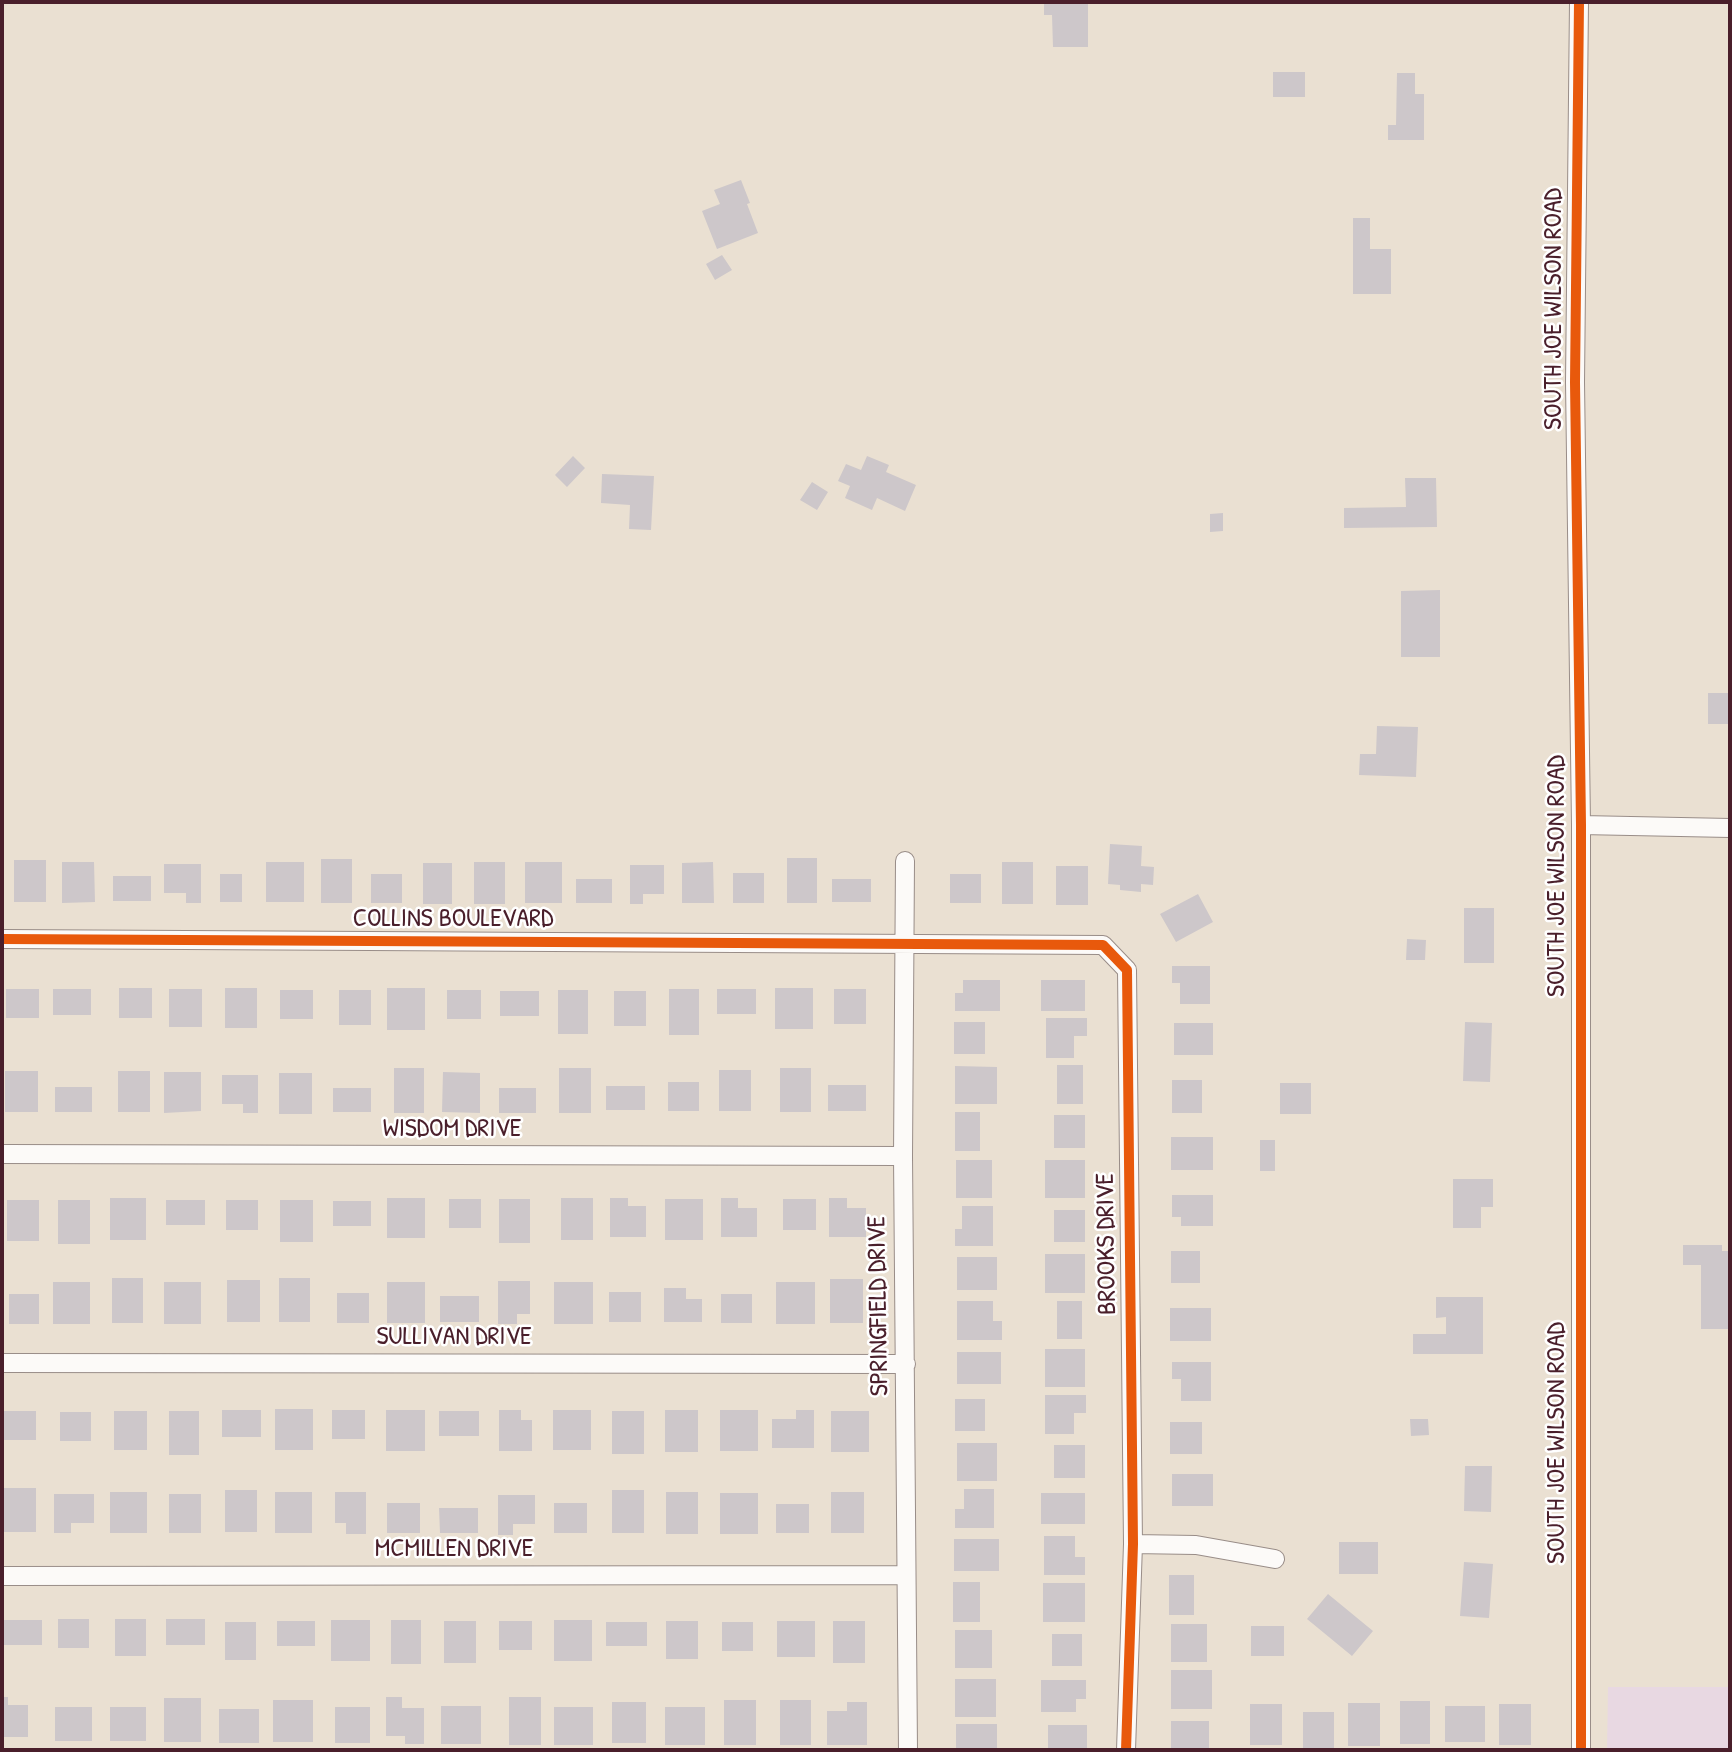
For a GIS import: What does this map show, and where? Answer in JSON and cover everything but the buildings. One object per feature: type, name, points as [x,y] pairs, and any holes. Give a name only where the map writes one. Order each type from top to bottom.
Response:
[{"type":"street","name":"SOUTH JOE WILSON ROAD","points":[[1579,2],[1576,408],[1581,825],[1581,1750]]},
{"type":"street","points":[[1581,825],[1730,828]]},
{"type":"street","name":"SPRINGFIELD DRIVE","points":[[905,861],[903,1156],[908,1750]]},
{"type":"street","name":"COLLINS BOULEVARD","points":[[2,939],[905,944]]},
{"type":"street","name":"BROOKS DRIVE","points":[[905,944],[1103,946],[1128,970],[1133,1544],[1126,1750]]},
{"type":"street","name":"WISDOM DRIVE","points":[[2,1154],[903,1156]]},
{"type":"street","name":"SULLIVAN DRIVE","points":[[2,1363],[906,1364]]},
{"type":"street","points":[[1133,1544],[1196,1545],[1275,1559]]},
{"type":"street","name":"MCMILLEN DRIVE","points":[[2,1576],[906,1575]]},
{"type":"shaded area","points":[[1608,1687],[1730,1687],[1730,1750],[1607,1750]]},
{"type":"cycle path","points":[[1579,2],[1575,382],[1581,825],[1581,1750]]},
{"type":"cycle path","points":[[2,939],[1103,945],[1127,970],[1133,1544],[1126,1750]]}]
